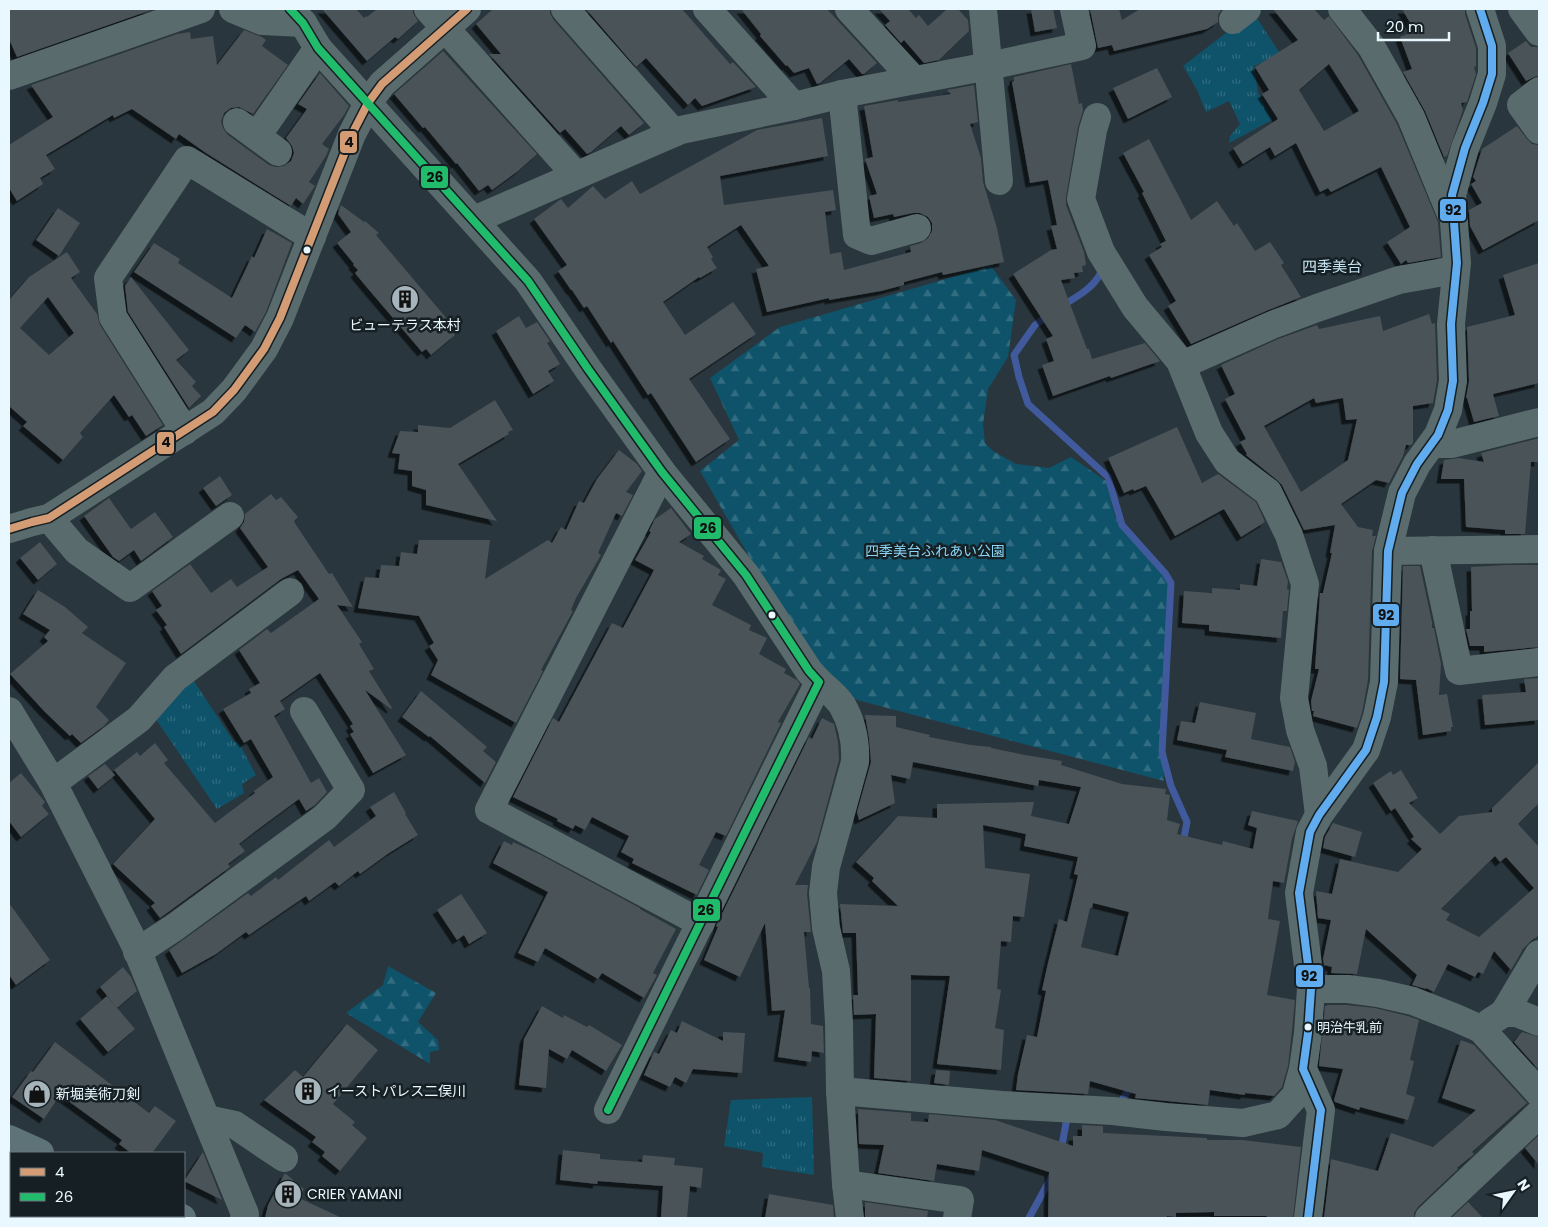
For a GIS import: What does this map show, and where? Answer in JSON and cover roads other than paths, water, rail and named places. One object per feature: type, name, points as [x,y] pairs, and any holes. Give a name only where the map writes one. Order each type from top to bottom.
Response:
[{"type":"main road","points":[[9,1139],[38,1152]]},
{"type":"street","points":[[9,76],[201,9]]},
{"type":"street","points":[[233,9],[262,21],[296,16],[318,48],[528,281],[662,472],[746,575],[841,704],[848,718],[856,745],[855,762],[826,867],[823,893],[826,928],[836,971],[840,1091],[850,1218]]},
{"type":"street","points":[[9,529],[49,518],[213,412],[234,390],[264,349],[280,318],[352,134],[368,103],[437,18],[467,9]]},
{"type":"street","points":[[565,9],[674,133]]},
{"type":"street","points":[[707,9],[794,106]]},
{"type":"street","points":[[849,9],[914,80]]},
{"type":"street","points":[[983,9],[999,181]]},
{"type":"street","points":[[474,220],[681,130],[842,94],[1082,46],[1074,9]]},
{"type":"street","points":[[1342,9],[1371,46],[1411,117],[1452,217]]},
{"type":"street","points":[[840,1091],[1243,1123],[1278,1115],[1296,1095],[1303,1069],[1311,990],[1299,893],[1310,832],[1319,815],[1366,750],[1377,718],[1384,682],[1388,551],[1402,494],[1417,464],[1438,435],[1448,410],[1453,381],[1450,324],[1457,263],[1452,217],[1452,195],[1465,148],[1492,74],[1492,46],[1480,9]]},
{"type":"street","points":[[1522,9],[1539,32]]},
{"type":"street","points":[[437,18],[576,175]]},
{"type":"street","points":[[278,152],[247,129],[318,48]]},
{"type":"street","points":[[1539,91],[1521,105],[1539,130]]},
{"type":"street","points":[[842,94],[857,235],[871,241],[916,228]]},
{"type":"street","points":[[1097,117],[1081,199],[1101,252],[1135,307],[1180,361],[1209,434],[1227,461],[1268,492],[1289,535],[1304,584],[1294,698],[1300,730],[1313,766],[1319,815]]},
{"type":"street","points":[[185,431],[113,317],[108,278],[187,160],[312,237]]},
{"type":"street","points":[[1182,365],[1272,325],[1317,308],[1399,280],[1455,270]]},
{"type":"street","points":[[1432,444],[1452,444],[1539,422]]},
{"type":"street","points":[[662,472],[488,810],[701,923]]},
{"type":"street","points":[[49,518],[78,550],[130,588],[230,516]]},
{"type":"street","points":[[1388,551],[1539,549]]},
{"type":"street","points":[[1433,550],[1459,671],[1539,662]]},
{"type":"street","points":[[53,783],[139,719],[175,678],[290,592]]},
{"type":"street","points":[[608,1110],[701,923],[816,672]]},
{"type":"street","points":[[9,711],[53,783],[137,952],[207,1118],[245,1214],[244,1218]]},
{"type":"street","points":[[137,952],[176,927],[325,817],[351,790],[304,711]]},
{"type":"street","points":[[1480,1029],[1504,1013],[1539,954]]},
{"type":"street","points":[[1311,990],[1348,989],[1378,993],[1413,1001],[1480,1029],[1539,1093]]},
{"type":"street","points":[[1504,1013],[1517,1013],[1539,1022]]},
{"type":"street","points":[[1303,1069],[1321,1110],[1308,1218]]},
{"type":"street","points":[[1429,1218],[1539,1114]]},
{"type":"street","points":[[207,1118],[235,1125],[284,1158]]},
{"type":"street","points":[[846,1184],[960,1200],[957,1218]]},
{"type":"waterway","points":[[1062,306],[1079,296],[1094,283],[1101,272]]},
{"type":"waterway","points":[[1049,315],[1035,325],[1014,355],[1028,404],[1108,477],[1122,525],[1165,573],[1171,583],[1162,752],[1171,786],[1187,822],[1183,843]]},
{"type":"waterway","points":[[1118,1106],[1130,1088],[1131,1083]]},
{"type":"waterway","points":[[1061,1150],[1067,1118]]},
{"type":"waterway","points":[[1029,1218],[1053,1174]]},
{"type":"place","name":"ビューテラス本村","points":[[405,299]]},
{"type":"place","name":"明治牛乳前","points":[[1308,1027]]},
{"type":"place","name":"イーストパレス二俣川","points":[[308,1091]]},
{"type":"place","name":"新堀美術刀剣","points":[[37,1094]]},
{"type":"place","name":"CRIER YAMANI","points":[[288,1194]]},
{"type":"district","name":"四季美台","points":[[1332,266]]},
{"type":"park label","name":"四季美台ふれあい公園","points":[[935,551]]}]
